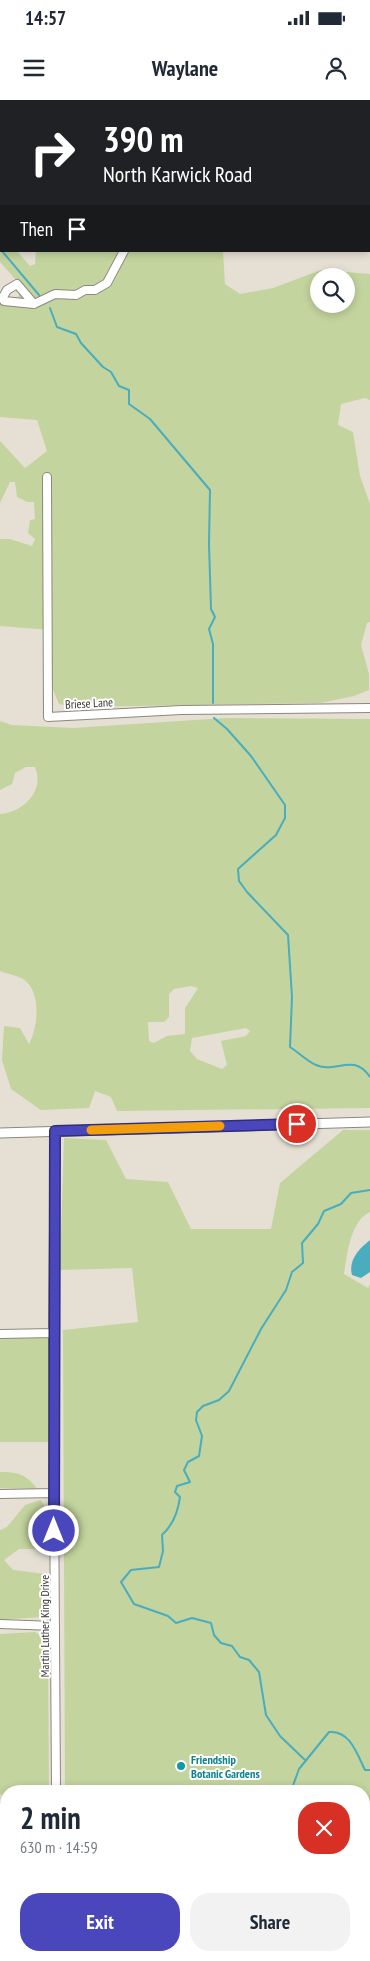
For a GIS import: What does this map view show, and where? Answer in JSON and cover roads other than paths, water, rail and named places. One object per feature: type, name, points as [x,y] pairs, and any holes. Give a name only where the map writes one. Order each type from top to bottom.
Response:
[{"type":"street","points":[[34,304],[55,294],[76,294],[85,290],[95,290],[106,283],[123,252]]},
{"type":"street","name":"Briese Lane","points":[[47,477],[48,717],[180,710],[370,708]]},
{"type":"street","points":[[0,1133],[370,1122]]},
{"type":"street","name":"Martin Luther King Drive","points":[[55,1131],[53,1333],[56,1785]]},
{"type":"street","points":[[0,1334],[53,1333]]},
{"type":"street","points":[[0,1494],[54,1492]]},
{"type":"street","points":[[0,1624],[55,1626]]},
{"type":"water","points":[[370,1240],[370,1272],[361,1278],[352,1275],[353,1260],[358,1251]]},
{"type":"waterway","points":[[3,252],[39,295]]},
{"type":"waterway","points":[[50,308],[57,327],[76,334],[81,343],[103,367],[111,372],[119,386],[129,390],[129,404],[150,419],[210,490],[211,609],[215,617],[209,629],[213,644],[213,703]]},
{"type":"waterway","points":[[214,718],[227,729],[251,756],[285,805],[285,818],[276,835],[238,869],[239,881],[247,892],[288,935],[292,997],[290,1047],[316,1065],[323,1067],[357,1066],[370,1077]]},
{"type":"waterway","points":[[306,1761],[280,1736],[266,1715],[259,1672],[249,1660],[240,1657],[232,1646],[221,1643],[214,1635],[211,1623],[192,1618],[176,1623],[168,1616],[134,1604],[121,1582],[131,1570],[159,1567],[163,1551],[162,1535],[172,1523],[179,1503],[180,1497],[175,1492],[177,1486],[190,1482],[184,1470],[188,1462],[199,1456],[202,1436],[196,1420],[197,1412],[203,1406],[219,1400],[229,1391],[261,1329],[286,1290],[292,1272],[303,1263],[302,1243],[318,1224],[324,1211],[341,1204],[351,1193],[370,1190]]},
{"type":"waterway","points":[[293,1785],[299,1769],[329,1732],[336,1732],[348,1739],[356,1750],[365,1770],[370,1770]]},
{"type":"place","name":"Friendship Botanic Gardens","points":[[181,1766]]}]
